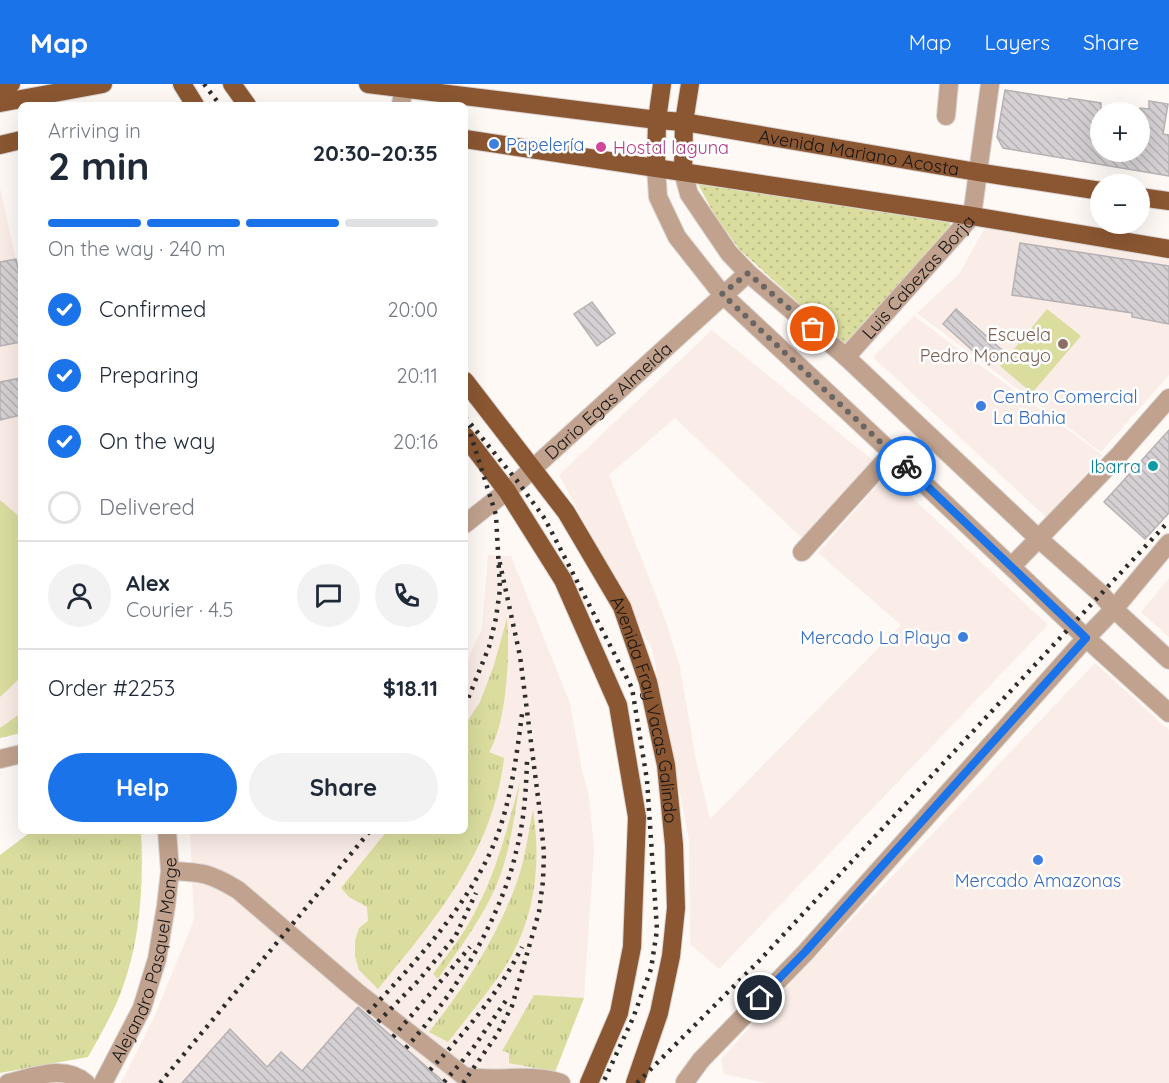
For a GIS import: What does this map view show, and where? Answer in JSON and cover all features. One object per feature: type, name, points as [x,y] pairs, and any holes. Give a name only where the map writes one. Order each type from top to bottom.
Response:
[{"type":"main road","points":[[0,93],[11,84]]},
{"type":"main road","points":[[0,103],[103,84]]},
{"type":"main road","points":[[182,84],[193,102]]},
{"type":"main road","points":[[232,84],[245,102]]},
{"type":"main road","name":"Avenida Mariano Acosta","points":[[368,84],[402,93],[684,122],[977,172],[1090,188]]},
{"type":"main road","points":[[656,168],[657,120],[662,84]]},
{"type":"main road","points":[[683,172],[684,122],[690,84]]},
{"type":"main road","points":[[468,139],[972,216],[1169,249]]},
{"type":"main road","points":[[0,145],[18,141]]},
{"type":"main road","points":[[1150,198],[1169,201]]},
{"type":"main road","name":"Avenida Fray Vacas Galindo","points":[[468,385],[566,512],[622,607],[648,682],[666,765],[674,846],[676,908],[671,956],[659,1013],[635,1083]]},
{"type":"main road","name":"Avenida Fray Vacas Galindo","points":[[468,440],[507,491],[563,580],[618,705],[637,817],[632,947],[619,1013],[589,1083]]},
{"type":"street","points":[[945,116],[949,84]]},
{"type":"street","name":"Luis Cabezas Borja","points":[[846,357],[972,216],[990,84]]},
{"type":"street","points":[[656,168],[658,197],[677,237],[722,294],[1086,638],[1169,713]]},
{"type":"street","points":[[683,172],[689,194],[729,253],[748,273],[846,357],[1169,660]]},
{"type":"street","name":"Dario Egas Almeida","points":[[468,522],[507,491],[722,294],[748,273]]},
{"type":"street","points":[[1012,566],[1119,455],[1169,398]]},
{"type":"street","points":[[802,552],[892,453]]},
{"type":"street","points":[[682,1083],[701,1060],[805,952],[1114,609],[1169,543]]},
{"type":"street","points":[[0,759],[18,755]]},
{"type":"street","name":"Alejandro Pasquel Monge","points":[[103,1083],[142,1008],[157,959],[170,871],[167,834]]},
{"type":"street","points":[[170,871],[217,877],[238,890],[357,992],[464,1076],[476,1080],[525,1077],[561,1083]]},
{"type":"street","points":[[9,1083],[59,1072],[78,1076],[86,1083]]},
{"type":"shaded area","points":[[0,188],[18,269],[18,734],[0,738]]},
{"type":"shaded area","name":"Escuela Pedro Moncayo","points":[[986,226],[1169,254],[1169,375],[1101,452],[917,313],[959,274]]},
{"type":"shaded area","name":"Centro Comercial La Bahia","points":[[914,316],[1102,455],[1047,518],[873,357]]},
{"type":"shaded area","name":"Mercado La Playa","points":[[712,330],[875,462],[803,539],[675,418],[609,475],[665,619],[680,667],[695,755],[710,819],[901,625],[818,553],[887,474],[1048,625],[719,969],[690,944],[689,840],[652,649],[559,475]]},
{"type":"shaded area","points":[[488,555],[511,556],[570,703],[589,795],[594,849],[584,998],[551,1083],[121,1083],[154,1017],[194,920],[190,834],[468,834],[468,659],[482,628]]},
{"type":"shaded area","points":[[1169,578],[1169,637],[1141,612]]},
{"type":"shaded area","name":"Mercado Amazonas","points":[[1095,663],[1169,730],[1169,1083],[767,1083],[723,1074],[721,1059]]},
{"type":"green space","points":[[698,184],[949,219],[951,229],[846,346],[740,250],[715,216]]},
{"type":"green space","points":[[1047,309],[1081,336],[1032,393],[1000,366]]},
{"type":"green space","points":[[0,500],[18,515],[18,680],[0,697]]},
{"type":"green space","points":[[507,618],[506,687],[500,724],[489,752],[504,758],[498,792],[488,824],[459,882],[421,936],[378,989],[359,970],[355,956],[355,941],[359,928],[368,921],[367,907],[349,897],[341,888],[385,834],[468,834],[468,720],[480,702],[494,665]]},
{"type":"green space","points":[[18,715],[18,734],[0,738],[0,728]]},
{"type":"green space","points":[[520,781],[507,853],[500,876],[488,903],[438,979],[433,974],[466,928],[490,881]]},
{"type":"green space","points":[[533,810],[536,831],[536,874],[533,895],[521,935],[501,973],[448,1042],[429,1032],[467,979],[500,922],[520,873]]},
{"type":"green space","points":[[28,834],[141,834],[141,894],[132,955],[120,995],[88,1057],[0,1073],[0,855]]},
{"type":"green space","points":[[534,995],[584,998],[555,1072],[509,1063],[509,1053],[502,1051]]},
{"type":"building","points":[[1005,90],[1095,102],[1090,102],[1090,162],[1150,162],[1149,101],[1168,104],[1163,134],[1169,135],[1169,176],[1003,148],[997,137]]},
{"type":"building","points":[[1020,243],[1169,266],[1169,324],[1132,317],[1132,313],[1012,295]]},
{"type":"building","points":[[16,259],[18,343],[0,346],[0,262]]},
{"type":"building","points":[[592,302],[615,333],[597,346],[574,314]]},
{"type":"building","points":[[956,309],[1002,350],[989,365],[943,324]]},
{"type":"building","points":[[18,379],[18,416],[0,420],[0,382]]},
{"type":"building","name":"Ibarra","points":[[1169,430],[1169,513],[1145,539],[1104,502]]},
{"type":"building","points":[[358,1007],[445,1083],[182,1083],[230,1029],[267,1067],[281,1052],[302,1071]]},
{"type":"railway","points":[[204,84],[218,102]]},
{"type":"railway","points":[[468,421],[545,519],[632,688],[647,780],[657,930],[651,969],[633,1018],[603,1083]]},
{"type":"railway","points":[[468,426],[496,515],[500,589],[489,647],[468,699]]},
{"type":"railway","points":[[637,1083],[759,961],[1169,521]]},
{"type":"railway","points":[[463,1083],[496,1036],[512,1006],[539,912],[543,881],[544,853],[540,813],[520,656],[499,559]]},
{"type":"railway","points":[[368,1013],[451,918],[490,853],[503,820],[515,767],[522,714]]},
{"type":"railway","points":[[406,1048],[453,989],[496,912],[519,841],[527,761]]},
{"type":"railway","points":[[160,1083],[368,834]]},
{"type":"railway","points":[[378,1022],[418,981],[455,937],[476,893]]},
{"type":"railway","points":[[393,1037],[470,947]]},
{"type":"railway","points":[[430,1070],[481,1011],[503,980],[522,947]]},
{"type":"railway","points":[[444,1082],[471,1051],[507,999]]},
{"type":"way so far","points":[[813,329],[748,273],[722,294],[906,466]]},
{"type":"place","name":"Papelería","points":[[494,144]]},
{"type":"place","name":"Hostal laguna","points":[[601,147]]},
{"type":"place","name":"Escuela Pedro Moncayo","points":[[1063,344]]},
{"type":"place","name":"Centro Comercial La Bahia","points":[[981,406]]},
{"type":"place","name":"Ibarra","points":[[1153,466]]},
{"type":"place","name":"Mercado La Playa","points":[[963,637]]},
{"type":"place","name":"Mercado Amazonas","points":[[1038,860]]},
{"type":"route","points":[[760,998],[805,952],[1086,638],[906,466]]}]
